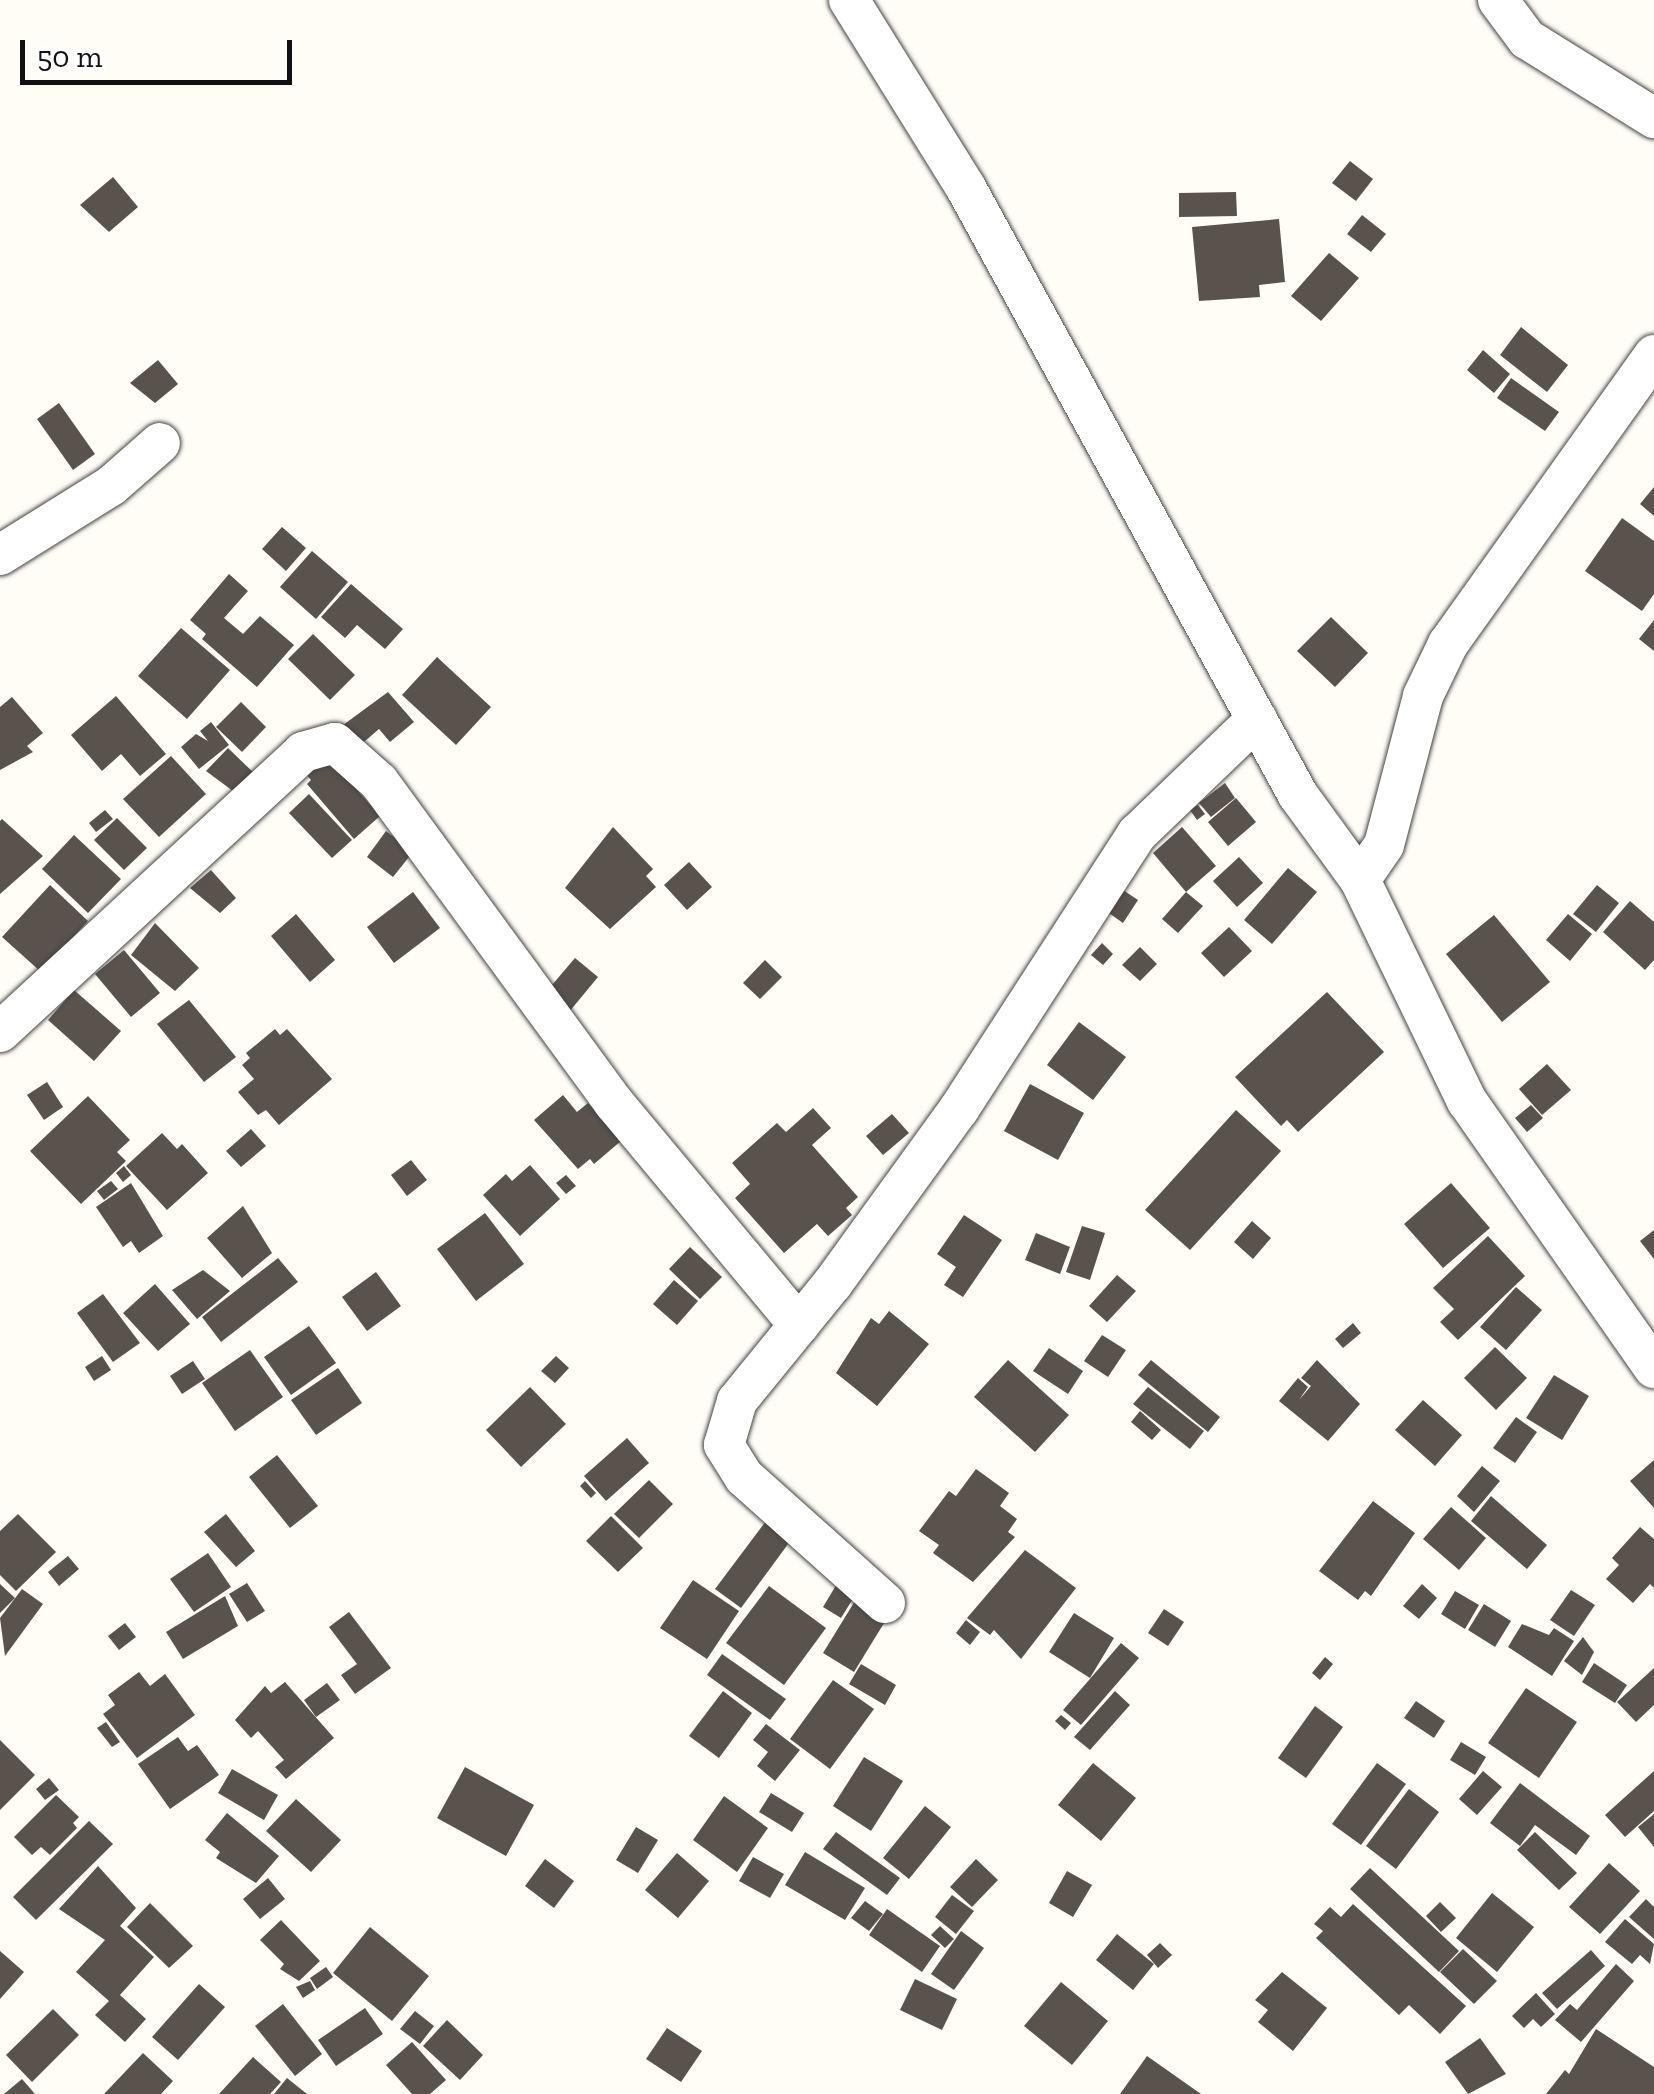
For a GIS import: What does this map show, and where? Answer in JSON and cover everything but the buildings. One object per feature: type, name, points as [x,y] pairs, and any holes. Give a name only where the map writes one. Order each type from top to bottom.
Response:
[{"type":"street","points":[[849,0],[966,188],[1298,795],[1360,880],[1468,1101],[1642,1320],[1654,1368]]},
{"type":"street","points":[[1498,0],[1526,39],[1654,118]]},
{"type":"street","points":[[1360,880],[1384,845],[1423,696],[1448,644],[1654,354]]},
{"type":"street","points":[[0,555],[111,486],[160,442]]},
{"type":"street","points":[[886,1603],[744,1477],[724,1445],[737,1401],[799,1325],[959,1109],[1137,834],[1257,720]]},
{"type":"street","points":[[0,1032],[304,752],[335,743],[380,782],[614,1103],[799,1325]]}]
